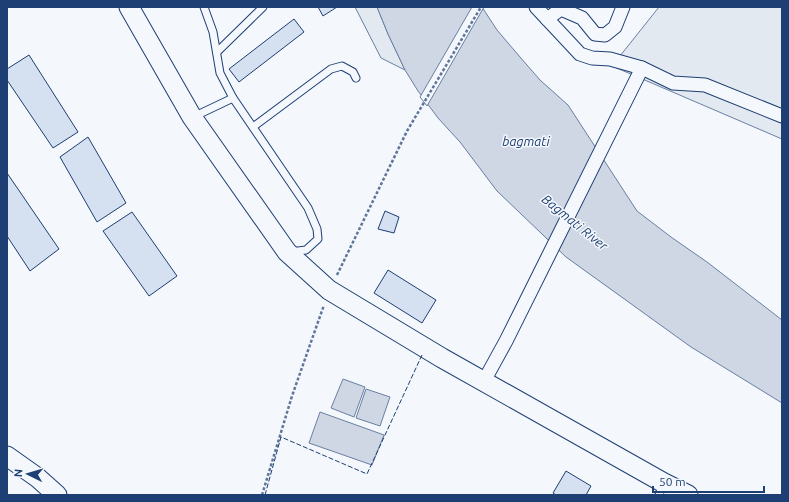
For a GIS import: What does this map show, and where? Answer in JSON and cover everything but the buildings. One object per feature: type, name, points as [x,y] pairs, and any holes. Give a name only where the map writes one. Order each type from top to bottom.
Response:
[{"type":"main road","points":[[129,7],[192,117],[287,252],[329,290],[442,358],[484,381],[661,489],[688,495]]},
{"type":"main road","points":[[7,456],[38,478],[57,495]]},
{"type":"street","points":[[536,7],[580,54],[592,58],[610,59],[642,68],[673,83],[704,85],[782,116]]},
{"type":"street","points":[[547,19],[561,9],[582,18],[595,34],[605,35],[615,27],[623,7]]},
{"type":"street","points":[[484,381],[506,341],[642,68]]},
{"type":"lane","points":[[204,7],[213,32],[220,73],[233,98],[308,208],[317,229],[318,239],[306,250],[287,252]]},
{"type":"lane","points":[[217,52],[263,7]]},
{"type":"lane","points":[[253,127],[331,69],[342,66],[353,72],[356,78]]},
{"type":"lane","points":[[192,117],[233,98]]},
{"type":"path","points":[[262,495],[292,396],[329,290],[407,131],[481,7]]},
{"type":"shaded area","points":[[355,7],[377,7],[405,70],[381,58]]},
{"type":"shaded area","points":[[659,7],[782,7],[782,139],[612,66]]},
{"type":"water","name":"bagmati","points":[[377,7],[482,7],[497,30],[540,80],[568,105],[637,211],[707,262],[782,320],[782,403],[691,347],[566,257],[497,191],[460,142],[438,118],[418,91],[405,70]]},
{"type":"water","points":[[343,379],[365,387],[354,417],[331,408]]},
{"type":"water","points":[[366,389],[390,397],[380,426],[356,418]]},
{"type":"water","points":[[320,412],[384,435],[372,465],[309,443]]},
{"type":"pier","points":[[472,7],[484,7],[427,106],[420,97]]},
{"type":"fence","points":[[265,495],[281,437],[367,474],[422,355],[423,356]]},
{"type":"water label","name":"Bagmati River","points":[[575,222]]}]
